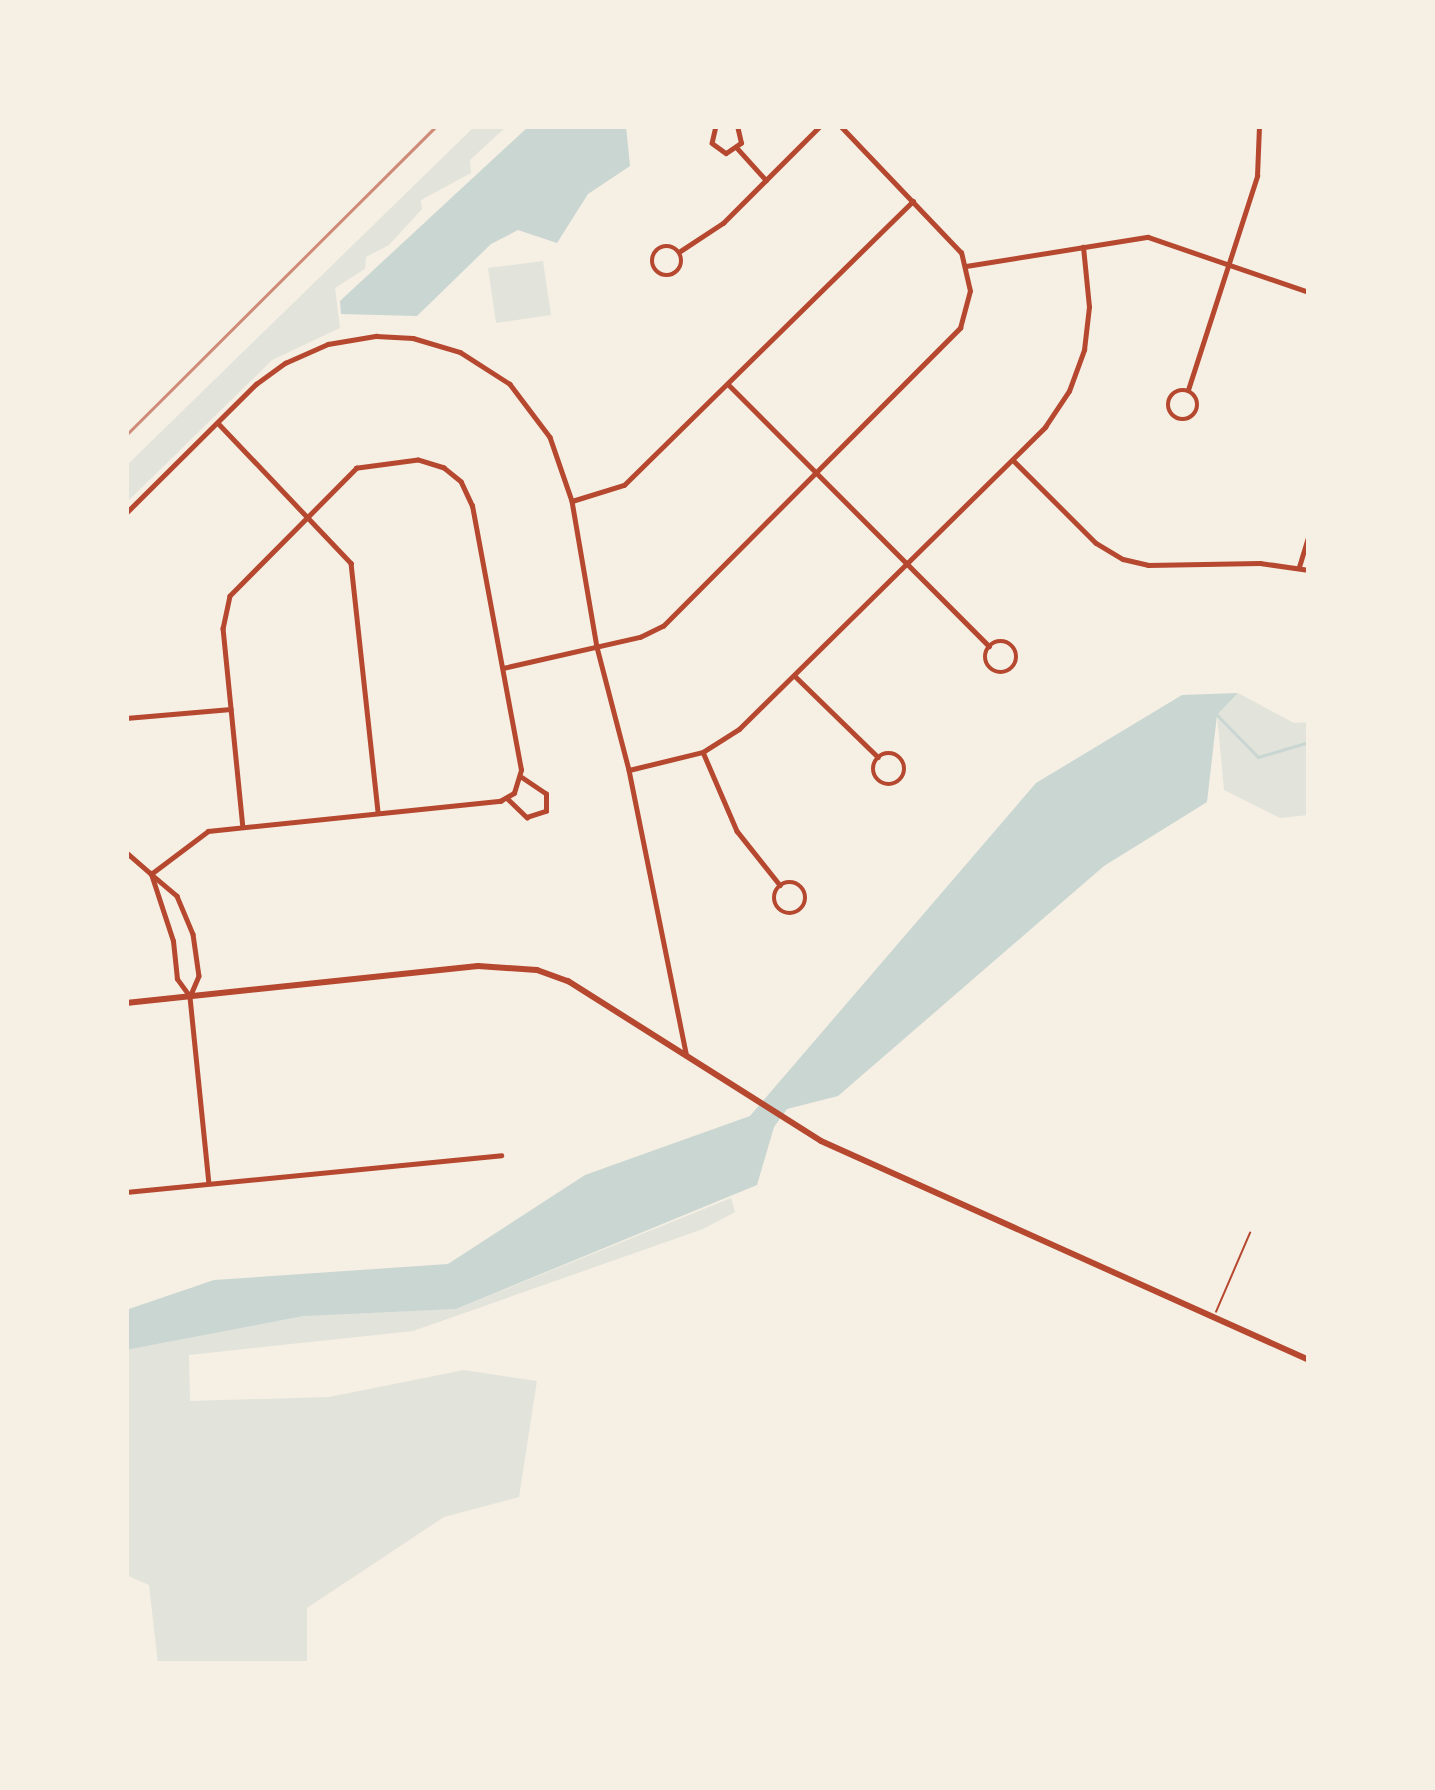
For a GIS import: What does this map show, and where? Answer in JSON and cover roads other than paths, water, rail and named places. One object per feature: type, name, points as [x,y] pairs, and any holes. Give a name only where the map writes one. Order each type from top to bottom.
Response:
[{"type":"street","points":[[716,126],[711,134],[716,148],[726,153],[737,148],[742,137],[736,126]]},
{"type":"street","points":[[680,252],[723,223],[820,126]]},
{"type":"street","points":[[503,668],[646,635],[666,624],[956,334],[969,304],[966,266],[953,243],[840,126]]},
{"type":"street","points":[[1188,390],[1169,398],[1170,413],[1179,419],[1192,418],[1199,408],[1188,390],[1257,176],[1259,126]]},
{"type":"street","points":[[737,148],[766,180]]},
{"type":"street","points":[[572,501],[624,485],[913,201]]},
{"type":"street","points":[[966,266],[1152,237],[1309,292]]},
{"type":"street","points":[[667,245],[680,252],[682,264],[675,273],[663,276],[654,269],[651,258],[658,248],[667,245]]},
{"type":"street","points":[[629,770],[703,752],[740,730],[1054,416],[1080,364],[1089,308],[1083,247]]},
{"type":"street","points":[[126,513],[270,374],[315,349],[376,336],[431,342],[473,359],[521,396],[550,437],[572,501],[597,647],[629,770],[688,1060]]},
{"type":"street","points":[[728,384],[989,646]]},
{"type":"street","points":[[218,423],[345,551],[354,572],[378,813]]},
{"type":"street","points":[[243,827],[223,624],[228,599],[352,472],[370,463],[418,460],[452,472],[471,502],[521,778],[507,798]]},
{"type":"street","points":[[1012,460],[1096,543],[1123,559],[1148,565],[1260,562],[1309,570]]},
{"type":"street","points":[[1299,567],[1309,534]]},
{"type":"street","points":[[1001,641],[1013,646],[1017,657],[1012,668],[1001,673],[990,668],[985,656],[989,646],[1001,641]]},
{"type":"street","points":[[795,676],[878,758]]},
{"type":"street","points":[[126,718],[231,709]]},
{"type":"street","points":[[703,752],[737,831],[780,885],[777,907],[787,914],[799,912],[806,901],[804,889],[794,882],[780,885]]},
{"type":"street","points":[[898,756],[904,766],[902,778],[892,784],[880,782],[873,768],[878,758],[898,756]]},
{"type":"street","points":[[151,874],[200,834],[243,827],[507,798],[530,818],[546,811],[544,792],[521,778]]},
{"type":"street","points":[[126,852],[177,896],[190,924],[199,976],[190,997],[209,1183]]},
{"type":"street","points":[[151,874],[173,941],[177,979],[190,997]]},
{"type":"street","points":[[126,1003],[510,966],[568,981],[786,1122],[891,1175],[1309,1360]]},
{"type":"street","points":[[126,1192],[501,1155]]},
{"type":"lane","points":[[1214,1316],[1250,1233]]},
{"type":"waterway","points":[[1217,715],[1258,757],[1309,742]]},
{"type":"railway","points":[[126,435],[436,126]]}]
